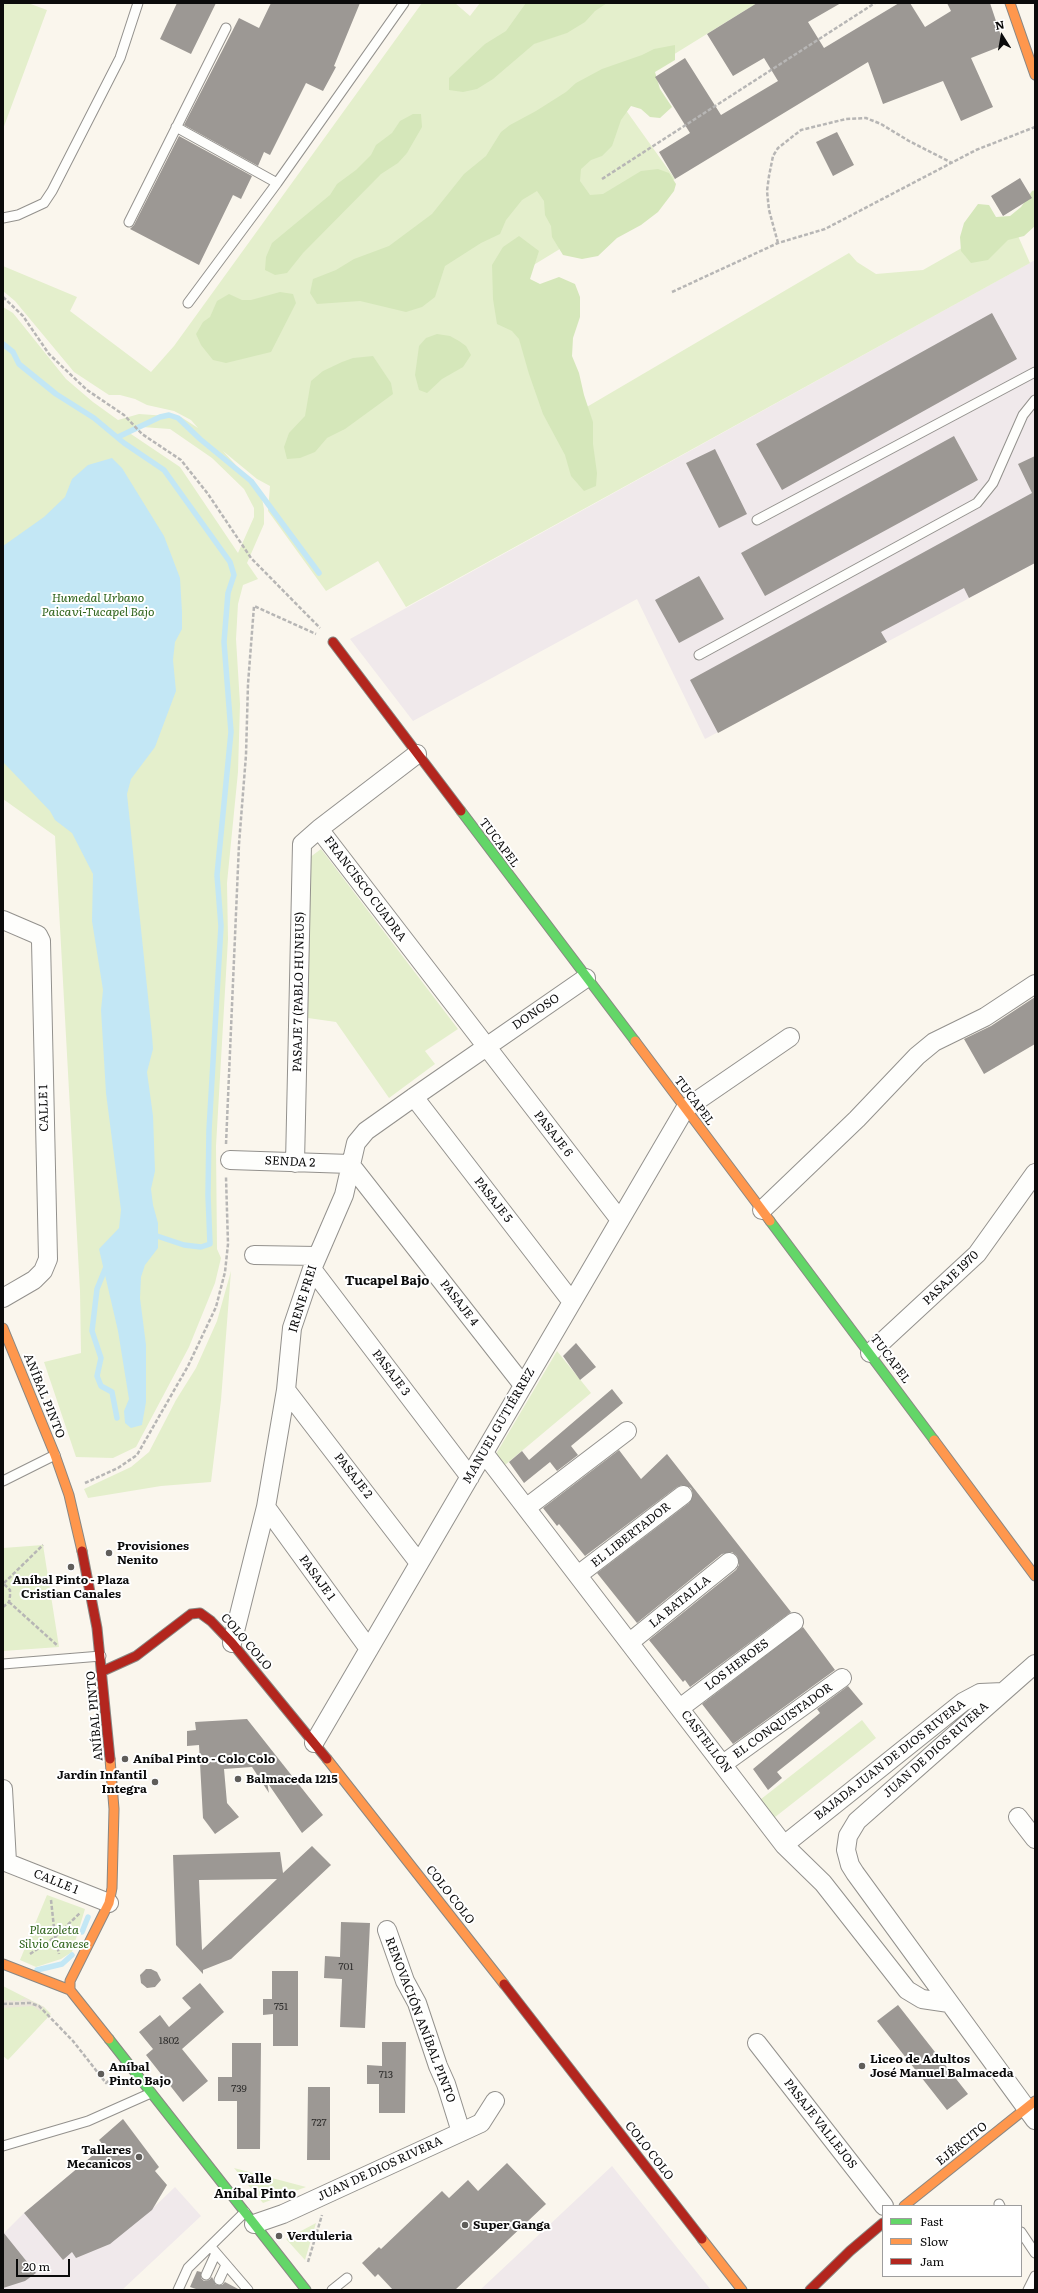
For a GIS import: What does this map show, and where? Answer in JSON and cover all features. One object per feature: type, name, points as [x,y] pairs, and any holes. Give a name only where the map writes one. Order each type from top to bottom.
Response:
[{"type":"street","points":[[1010,3],[1035,75]]},
{"type":"street","name":"TUCAPEL","points":[[333,642],[870,1353],[1035,1576]]},
{"type":"street","name":"FRANCISCO CUADRA","points":[[417,754],[319,829],[486,1047]]},
{"type":"street","name":"PASAJE 7 (PABLO HUNEUS)","points":[[295,1163],[302,844],[319,829]]},
{"type":"street","name":"CALLE 1","points":[[3,920],[38,935],[41,941],[48,1259],[43,1271],[34,1280],[3,1298]]},
{"type":"street","name":"DONOSO","points":[[486,1047],[586,978]]},
{"type":"street","points":[[762,1210],[857,1119],[917,1056],[934,1042],[985,1017],[1035,984]]},
{"type":"street","points":[[685,1109],[790,1037]]},
{"type":"street","name":"IRENE FREI","points":[[232,1642],[266,1507],[286,1390],[292,1328],[315,1262],[344,1195],[352,1151],[360,1138],[414,1097],[486,1047]]},
{"type":"street","name":"PASAJE 6","points":[[486,1047],[620,1220]]},
{"type":"street","name":"PASAJE 5","points":[[414,1097],[572,1302]]},
{"type":"street","name":"MANUEL GUTIÉRREZ","points":[[314,1743],[685,1109]]},
{"type":"street","name":"SENDA 2","points":[[227,1159],[295,1163],[350,1164]]},
{"type":"street","name":"PASAJE 4","points":[[350,1164],[524,1385]]},
{"type":"street","name":"PASAJE 1970","points":[[870,1353],[977,1254],[1035,1173]]},
{"type":"street","points":[[254,1255],[315,1262]]},
{"type":"street","name":"PASAJE 3","points":[[315,1262],[470,1477]]},
{"type":"street","name":"ANÍBAL PINTO","points":[[3,1328],[55,1455],[69,1495],[85,1565],[103,1671],[114,1809],[113,1870],[106,1902],[76,1966],[70,1981],[70,1990]]},
{"type":"street","name":"PASAJE 2","points":[[286,1390],[420,1563]]},
{"type":"street","points":[[526,1508],[627,1431]]},
{"type":"street","name":"CASTELLÓN","points":[[484,1453],[784,1845],[823,1883],[907,1990],[922,1999],[949,2003]]},
{"type":"street","name":"EL LIBERTADOR","points":[[578,1575],[683,1495]]},
{"type":"street","name":"PASAJE 1","points":[[266,1507],[369,1649]]},
{"type":"street","name":"LA BATALLA","points":[[630,1642],[729,1562]]},
{"type":"street","name":"COLO COLO","points":[[103,1671],[136,1656],[191,1614],[206,1616],[232,1642],[314,1743],[742,2290]]},
{"type":"street","name":"LOS HEROES","points":[[680,1708],[794,1622]]},
{"type":"street","name":"JUAN DE DIOS RIVERA","points":[[949,2003],[855,1874],[847,1857],[846,1843],[852,1829],[864,1814],[1035,1664]]},
{"type":"street","name":"EL CONQUISTADOR","points":[[723,1764],[842,1678]]},
{"type":"street","name":"BAJADA JUAN DE DIOS RIVERA","points":[[784,1845],[963,1702],[980,1693],[1002,1692]]},
{"type":"street","points":[[3,1789],[5,1862]]},
{"type":"street","points":[[1018,1817],[1035,1839]]},
{"type":"street","name":"CALLE 1","points":[[5,1862],[106,1902]]},
{"type":"street","name":"RENOVACIÓN ANÍBAL PINTO","points":[[387,1930],[405,1981],[417,2003],[438,2066],[446,2084],[461,2132]]},
{"type":"street","points":[[3,1964],[40,1980],[70,1990],[305,2289]]},
{"type":"street","points":[[949,2003],[1032,2110]]},
{"type":"street","name":"PASAJE VALLEJOS","points":[[757,2043],[883,2205]]},
{"type":"street","name":"JUAN DE DIOS RIVERA","points":[[249,2218],[283,2214],[481,2123],[495,2101]]},
{"type":"street","name":"EJÉRCITO","points":[[905,2205],[1032,2110]]},
{"type":"street","points":[[810,2290],[850,2251],[882,2224]]},
{"type":"lane","points":[[3,218],[18,215],[44,203],[52,191],[120,58],[138,3]]},
{"type":"lane","points":[[188,303],[277,183],[404,3]]},
{"type":"lane","points":[[129,222],[226,28]]},
{"type":"lane","points":[[176,127],[277,183]]},
{"type":"lane","points":[[757,520],[1035,372]]},
{"type":"lane","points":[[699,655],[977,503],[993,483],[1023,415],[1035,400]]},
{"type":"lane","points":[[3,1481],[55,1455]]},
{"type":"lane","points":[[3,1664],[101,1656]]},
{"type":"lane","points":[[3,2146],[88,2121],[151,2093]]},
{"type":"lane","points":[[178,2290],[188,2268],[213,2250],[249,2218]]},
{"type":"lane","points":[[1022,2234],[1035,2253]]},
{"type":"lane","points":[[213,2250],[248,2290]]},
{"type":"lane","points":[[206,2274],[213,2250]]},
{"type":"lane","points":[[219,2280],[226,2265]]},
{"type":"lane","points":[[233,2285],[236,2276]]},
{"type":"lane","points":[[1028,2290],[1035,2276]]},
{"type":"lane","points":[[332,2290],[347,2278]]},
{"type":"path","points":[[602,179],[804,50],[846,20],[875,3]]},
{"type":"path","points":[[778,243],[769,210],[767,191],[773,156],[778,148],[801,130],[846,119],[866,118],[881,124],[909,141],[952,163]]},
{"type":"path","points":[[672,292],[778,243],[825,229],[976,150],[1035,127]]},
{"type":"path","points":[[3,297],[24,316],[49,354],[70,374],[88,390],[124,415],[142,434],[181,460],[208,494],[251,558],[333,642]]},
{"type":"path","points":[[69,1495],[84,1484],[118,1468],[138,1454],[188,1366],[216,1307],[225,1272],[228,1244],[227,1159],[239,844],[246,755],[248,684],[254,606],[333,642]]},
{"type":"path","points":[[3,1607],[9,1602],[10,1593],[3,1583],[43,1545]]},
{"type":"path","points":[[9,1602],[59,1647]]},
{"type":"path","points":[[49,1880],[55,1937],[61,1960],[76,1966]]},
{"type":"path","points":[[25,1957],[55,1937],[84,1909],[106,1902]]},
{"type":"path","points":[[3,2004],[30,2003],[39,2006],[73,2041],[106,2083],[128,2064]]},
{"type":"path","points":[[305,2289],[306,2268],[328,2193]]},
{"type":"shaded area","points":[[1035,260],[1035,563],[705,739],[637,599],[413,721],[350,639]]},
{"type":"shaded area","points":[[25,1998],[44,2007],[40,2011],[33,2006],[3,2008],[3,2000],[20,2001]]},
{"type":"shaded area","points":[[104,2146],[152,2209],[175,2187],[201,2216],[122,2290],[3,2290],[3,2234],[24,2213]]},
{"type":"shaded area","points":[[612,2166],[711,2290],[480,2290]]},
{"type":"green space","points":[[3,3],[28,3],[47,10],[3,129]]},
{"type":"green space","points":[[422,3],[455,3],[470,16],[480,3],[757,3],[613,92],[675,179],[522,272],[568,418],[849,253],[857,262],[876,274],[923,270],[1011,220],[1030,263],[406,607],[378,561],[326,591],[268,511],[270,486],[257,479],[223,451],[261,493],[264,509],[264,524],[247,563],[258,579],[243,585],[238,604],[236,639],[240,704],[238,772],[227,883],[228,939],[216,1146],[217,1249],[221,1258],[215,1283],[189,1347],[136,1447],[113,1458],[76,1457],[44,1362],[81,1353],[80,1291],[55,836],[3,799],[3,307],[13,313],[66,379],[93,402],[118,420],[139,414],[181,417],[198,428],[191,420],[174,411],[147,405],[135,399],[120,395],[109,395],[74,372],[15,301],[3,291],[3,266],[77,297],[70,311],[151,372],[174,346]],"holes":[[[142,427],[170,429],[212,458],[244,489],[254,508],[254,517],[238,553],[180,467],[128,432]]]},
{"type":"green space","points":[[526,3],[607,3],[595,11],[585,22],[567,33],[534,44],[493,79],[477,89],[463,92],[449,90],[449,78],[485,44],[506,31]]},
{"type":"green space","points":[[675,45],[675,60],[655,72],[660,89],[672,107],[660,118],[650,117],[641,109],[631,106],[621,120],[612,146],[602,156],[591,160],[581,169],[580,181],[590,195],[603,194],[641,171],[658,169],[669,173],[676,184],[674,191],[658,212],[641,225],[617,238],[598,256],[582,259],[563,255],[552,237],[551,226],[545,215],[544,201],[537,191],[522,200],[506,220],[500,234],[481,243],[445,266],[435,297],[422,307],[406,312],[360,301],[317,304],[310,293],[313,279],[336,270],[354,259],[389,246],[432,214],[464,174],[486,156],[501,132],[510,125],[566,92],[576,83],[602,69],[642,55],[654,49]]},
{"type":"green space","points":[[413,114],[421,114],[422,127],[407,153],[398,163],[381,174],[303,253],[287,273],[275,275],[265,270],[266,257],[272,243],[330,195],[337,184],[356,170],[371,155],[376,145],[392,133],[400,121]]},
{"type":"green space","points":[[1035,190],[1035,226],[1024,236],[1008,240],[988,260],[971,263],[961,251],[960,237],[964,223],[978,204],[989,205],[996,217],[1010,216],[1021,207],[1032,191]]},
{"type":"green space","points":[[519,236],[539,251],[530,279],[540,284],[559,277],[575,284],[580,297],[580,317],[573,338],[572,356],[579,373],[584,395],[593,422],[593,444],[597,473],[596,486],[584,491],[571,476],[565,455],[543,414],[519,339],[512,331],[497,324],[493,299],[492,265],[503,247]]},
{"type":"green space","points":[[280,292],[293,294],[296,303],[271,352],[226,363],[213,360],[201,345],[196,334],[203,322],[210,317],[217,301],[229,294],[242,300],[251,300]]},
{"type":"green space","points":[[437,334],[450,336],[459,341],[466,346],[471,355],[463,367],[442,379],[427,393],[419,390],[415,375],[419,346],[426,338]]},
{"type":"green space","points":[[373,356],[391,383],[393,394],[345,429],[327,438],[315,452],[300,458],[287,459],[284,447],[289,433],[305,416],[311,381],[323,371],[342,362],[353,358]]},
{"type":"green space","points":[[321,849],[458,1029],[425,1051],[435,1064],[389,1098],[336,1022],[308,1018],[309,858]]},
{"type":"green space","points":[[231,1271],[221,1400],[211,1482],[161,1486],[88,1498],[84,1489],[131,1467],[149,1452],[176,1400],[196,1368],[217,1321]]},
{"type":"green space","points":[[557,1351],[591,1393],[505,1465],[496,1454]]},
{"type":"green space","points":[[43,1545],[59,1647],[3,1651],[3,1548]]},
{"type":"green space","points":[[862,1720],[876,1738],[770,1821],[756,1803]]},
{"type":"green space","name":"Plazoleta Silvio Canese","points":[[47,1895],[85,1909],[72,1952],[61,1959],[36,1967],[20,1960]]},
{"type":"green space","points":[[3,1986],[44,2007],[51,2014],[8,2060],[3,2056]]},
{"type":"green space","points":[[234,2168],[306,2187],[263,2203]]},
{"type":"green space","points":[[316,2223],[305,2260],[286,2239]]},
{"type":"water","name":"Humedal Urbano Paicaví-Tucapel Bajo","points":[[112,458],[122,468],[164,536],[180,578],[182,612],[182,629],[175,642],[173,660],[176,691],[155,747],[131,779],[127,794],[152,1035],[153,1049],[147,1072],[153,1116],[155,1171],[151,1189],[153,1205],[158,1223],[158,1248],[145,1265],[141,1277],[140,1298],[146,1345],[146,1402],[142,1425],[131,1428],[125,1423],[124,1411],[129,1399],[118,1331],[99,1249],[119,1228],[121,1210],[106,1093],[101,1010],[103,990],[92,921],[93,874],[72,833],[55,820],[50,811],[3,762],[3,546],[44,517],[65,497],[72,479],[88,465]]},
{"type":"building","points":[[177,3],[216,3],[191,54],[160,39]]},
{"type":"building","points":[[271,3],[360,3],[334,66],[336,67],[323,91],[306,83],[270,155],[264,152],[258,166],[184,125],[239,18],[259,28]]},
{"type":"building","points":[[757,3],[841,3],[808,22],[824,48],[899,3],[910,3],[925,27],[951,11],[947,3],[990,3],[1004,45],[971,58],[993,107],[961,121],[943,81],[883,104],[868,62],[675,179],[659,152],[690,133],[655,77],[685,58],[721,115],[778,81],[764,58],[733,76],[707,34]]},
{"type":"building","points":[[837,132],[854,165],[833,176],[816,142]]},
{"type":"building","points":[[179,136],[252,176],[241,199],[233,195],[199,265],[130,229],[134,225]]},
{"type":"building","points":[[1020,178],[1032,198],[1003,216],[991,196]]},
{"type":"building","points":[[992,313],[1017,359],[782,490],[756,444]]},
{"type":"building","points":[[954,436],[978,480],[765,596],[741,553]]},
{"type":"building","points":[[715,449],[747,514],[719,528],[686,463]]},
{"type":"building","points":[[1035,456],[1035,563],[969,598],[964,588],[881,632],[887,642],[718,733],[690,680],[1032,493],[1018,464]]},
{"type":"building","points":[[699,576],[724,619],[679,643],[655,600]]},
{"type":"building","points":[[1035,997],[1035,1044],[984,1074],[964,1039],[991,1026]]},
{"type":"building","points":[[576,1343],[596,1367],[580,1380],[563,1356]]},
{"type":"building","points":[[612,1389],[623,1403],[571,1446],[578,1455],[557,1471],[550,1462],[524,1483],[509,1462],[522,1451],[529,1460]]},
{"type":"building","points":[[619,1450],[641,1479],[667,1454],[791,1612],[690,1687],[685,1680],[683,1682],[649,1640],[736,1570],[739,1565],[737,1556],[732,1552],[722,1554],[637,1623],[597,1573],[689,1503],[693,1494],[691,1488],[682,1485],[677,1487],[585,1556],[559,1524],[557,1526],[543,1508]]},
{"type":"building","points":[[803,1627],[835,1670],[733,1744],[702,1704]]},
{"type":"building","points":[[848,1686],[863,1704],[777,1772],[782,1778],[768,1790],[753,1769],[820,1713],[817,1709]]},
{"type":"building","points":[[247,1719],[323,1815],[302,1833],[267,1782],[269,1793],[252,1767],[224,1769],[227,1803],[239,1817],[215,1834],[203,1818],[199,1745],[187,1746],[187,1731],[196,1730],[195,1722]]},
{"type":"building","points":[[312,1846],[331,1865],[231,1959],[203,1970],[203,1974],[176,1945],[173,1855],[280,1852],[283,1873]],"holes":[[[277,1879],[202,1950],[199,1880]]]},
{"type":"building","points":[[341,1922],[370,1923],[365,2028],[340,2027],[342,1979],[324,1978],[325,1956],[340,1957]]},
{"type":"building","points":[[146,1969],[151,1969],[157,1972],[161,1980],[155,1987],[147,1988],[141,1983],[140,1975]]},
{"type":"building","points":[[272,1971],[298,1971],[298,2046],[273,2046],[273,2014],[263,2015],[263,1999],[272,1999]]},
{"type":"building","points":[[200,1983],[224,2012],[182,2049],[208,2081],[183,2102],[146,2055],[153,2049],[139,2032],[160,2015],[169,2027],[191,2008],[182,1998]]},
{"type":"building","points":[[898,2005],[968,2094],[947,2110],[877,2021]]},
{"type":"building","points":[[382,2042],[406,2042],[405,2113],[379,2113],[379,2084],[367,2084],[367,2065],[382,2066]]},
{"type":"building","points":[[232,2043],[261,2043],[260,2149],[237,2149],[237,2101],[218,2101],[218,2077],[232,2077]]},
{"type":"building","points":[[308,2087],[330,2087],[330,2160],[307,2160]]},
{"type":"building","points":[[123,2119],[159,2167],[155,2171],[167,2185],[152,2210],[110,2244],[76,2258],[72,2252],[63,2260],[24,2213],[104,2146],[99,2140]]},
{"type":"building","name":"Super Ganga","points":[[507,2163],[546,2204],[455,2290],[393,2290],[378,2274],[375,2277],[362,2263],[379,2247],[381,2249],[442,2191],[449,2198],[468,2180],[478,2191]]},
{"type":"building","points":[[3,2232],[36,2273],[25,2281],[3,2288]]},
{"type":"building","points":[[197,2271],[201,2272],[201,2278],[204,2281],[209,2280],[212,2277],[216,2285],[222,2285],[225,2282],[240,2290],[199,2290],[190,2287]]},
{"type":"waterway","points":[[3,344],[13,352],[19,364],[56,394],[94,418],[124,443],[164,470],[230,562],[234,575],[228,593],[224,642],[231,732],[217,875],[221,926],[209,1130],[208,1195],[210,1244],[201,1247],[184,1245],[157,1236],[152,1231]]},
{"type":"waterway","points":[[118,437],[160,417],[169,415],[178,418],[200,439],[251,481],[319,573]]},
{"type":"waterway","points":[[108,1262],[97,1289],[92,1331],[101,1358],[97,1376],[101,1386],[112,1392],[117,1418]]},
{"type":"waterway","points":[[82,1932],[88,1917]]},
{"type":"waterway","points":[[37,1970],[62,1964],[72,1955]]},
{"type":"traffic: fast","points":[[461,811],[635,1041]]},
{"type":"traffic: fast","points":[[770,1221],[934,1440]]},
{"type":"traffic: fast","points":[[109,2039],[306,2290]]},
{"type":"traffic: slow","points":[[1010,3],[1035,75]]},
{"type":"traffic: slow","points":[[635,1041],[770,1221]]},
{"type":"traffic: slow","points":[[3,1328],[55,1455],[69,1495],[82,1551]]},
{"type":"traffic: slow","points":[[934,1440],[1035,1576]]},
{"type":"traffic: slow","points":[[109,2039],[70,1990],[70,1981],[109,1903],[112,1888],[114,1809],[110,1759]]},
{"type":"traffic: slow","points":[[327,1759],[504,1984]]},
{"type":"traffic: slow","points":[[3,1964],[70,1990]]},
{"type":"traffic: slow","points":[[905,2205],[1035,2101]]},
{"type":"traffic: slow","points":[[702,2239],[742,2290]]},
{"type":"traffic: jam","points":[[333,642],[461,811]]},
{"type":"traffic: jam","points":[[82,1551],[97,1628],[110,1759]]},
{"type":"traffic: jam","points":[[103,1671],[136,1656],[191,1614],[200,1613],[211,1621],[232,1643],[327,1759]]},
{"type":"traffic: jam","points":[[504,1984],[702,2239]]},
{"type":"traffic: jam","points":[[810,2290],[850,2251],[882,2224]]},
{"type":"place","name":"Provisiones Nenito","points":[[109,1553]]},
{"type":"place","name":"Aníbal Pinto - Plaza Cristian Canales","points":[[71,1567]]},
{"type":"place","name":"Aníbal Pinto - Colo Colo","points":[[125,1759]]},
{"type":"place","name":"Balmaceda 1215","points":[[238,1779]]},
{"type":"place","name":"Jardín Infantil Integra","points":[[155,1782]]},
{"type":"place","name":"Liceo de Adultos José Manuel Balmaceda","points":[[862,2066]]},
{"type":"place","name":"Aníbal Pinto Bajo","points":[[101,2074]]},
{"type":"place","name":"Talleres Mecanicos","points":[[139,2157]]},
{"type":"place","name":"Super Ganga","points":[[465,2225]]},
{"type":"place","name":"Verduleria","points":[[279,2236]]},
{"type":"district","name":"Tucapel Bajo","points":[[387,1281]]},
{"type":"district","name":"Valle Aníbal Pinto","points":[[255,2186]]}]
